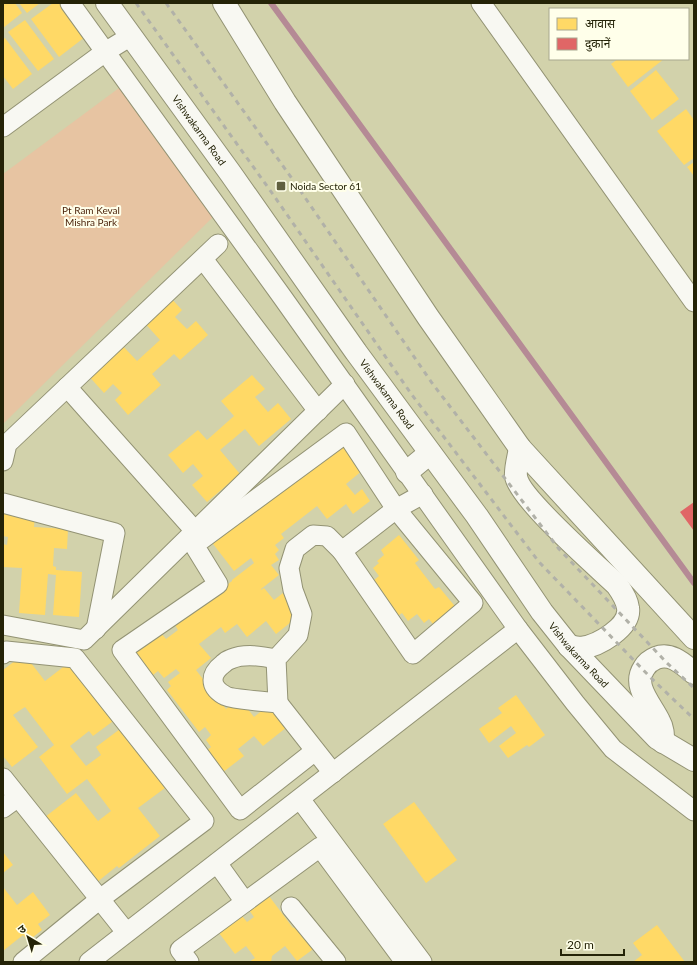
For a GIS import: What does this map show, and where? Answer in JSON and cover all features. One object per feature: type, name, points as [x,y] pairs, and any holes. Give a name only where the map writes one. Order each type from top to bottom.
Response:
[{"type":"main road","name":"Vishwakarma Road","points":[[107,3],[231,174],[356,352],[477,516],[542,612],[569,646],[657,738],[694,760]]},
{"type":"main road","points":[[224,3],[294,116],[428,318],[520,448],[694,638]]},
{"type":"main road","points":[[520,448],[516,476],[521,488],[541,512],[618,585],[626,599],[629,609],[626,622],[609,636],[595,644],[580,648],[569,646]]},
{"type":"main road","points":[[407,472],[430,453]]},
{"type":"main road","points":[[663,742],[663,731],[643,692],[640,682],[640,673],[646,664],[662,656],[677,659],[694,673]]},
{"type":"street","points":[[70,3],[345,384],[518,629],[574,703],[613,749],[694,811]]},
{"type":"street","points":[[482,3],[694,302]]},
{"type":"street","points":[[3,127],[105,52],[131,36]]},
{"type":"street","points":[[3,461],[7,444],[218,244]]},
{"type":"street","points":[[203,259],[318,411]]},
{"type":"street","points":[[3,625],[84,640],[345,384]]},
{"type":"street","points":[[67,387],[195,531]]},
{"type":"street","points":[[315,751],[240,810],[122,650],[218,584],[194,545],[346,433],[396,509],[473,603],[413,654],[342,551],[327,536],[313,535],[295,549],[289,568],[293,590],[302,614],[298,635],[276,659],[278,703],[333,773]]},
{"type":"street","points":[[342,551],[396,509],[423,494]]},
{"type":"street","points":[[3,503],[115,533],[96,628]]},
{"type":"street","points":[[89,962],[518,629]]},
{"type":"street","points":[[3,654],[6,651],[75,658],[204,821],[100,899],[23,962]]},
{"type":"street","points":[[276,659],[253,656],[230,659],[218,668],[214,673],[212,680],[214,685],[225,696],[278,703]]},
{"type":"street","points":[[3,778],[126,932]]},
{"type":"street","points":[[3,808],[18,797]]},
{"type":"street","points":[[300,799],[422,962]]},
{"type":"street","points":[[189,962],[180,950],[320,847],[405,962]]},
{"type":"street","points":[[217,863],[245,902]]},
{"type":"street","points":[[291,907],[336,962]]},
{"type":"green space","name":"Pt Ram Keval Mishra Park","points":[[119,88],[213,217],[3,424],[3,174]]},
{"type":"building: आवास","points":[[3,3],[15,3],[22,13],[3,28]]},
{"type":"building: आवास","points":[[19,3],[40,3],[27,13]]},
{"type":"building: आवास","points":[[53,3],[60,3],[85,37],[59,57],[31,19]]},
{"type":"building: आवास","points":[[25,20],[54,59],[38,71],[8,32]]},
{"type":"building: आवास","points":[[5,38],[32,74],[13,89],[3,76],[3,39]]},
{"type":"building: आवास","points":[[617,60],[663,60],[628,87],[611,64]]},
{"type":"building: आवास","points":[[656,70],[679,99],[652,120],[630,91]]},
{"type":"building: आवास","points":[[686,109],[694,120],[694,158],[684,165],[657,131]]},
{"type":"building: आवास","points":[[694,162],[694,176],[687,167]]},
{"type":"building: आवास","points":[[169,296],[182,310],[175,317],[187,329],[196,321],[208,335],[180,360],[174,354],[152,374],[161,385],[128,415],[115,400],[122,393],[113,384],[104,393],[86,373],[120,343],[137,361],[160,340],[142,320]]},
{"type":"building: आवास","points":[[252,375],[265,389],[255,397],[268,412],[278,403],[291,419],[259,446],[245,429],[220,450],[240,474],[207,502],[192,485],[203,476],[193,464],[183,473],[168,455],[198,430],[207,440],[234,416],[221,401]]},
{"type":"building: आवास","points":[[340,441],[363,470],[346,484],[355,495],[362,489],[370,501],[353,514],[346,504],[327,519],[317,506],[281,534],[284,538],[275,545],[279,550],[275,554],[279,560],[271,565],[279,575],[261,589],[264,588],[274,600],[283,593],[300,615],[276,634],[266,621],[247,637],[237,624],[225,633],[221,627],[199,644],[211,658],[196,670],[226,709],[239,698],[254,717],[269,705],[287,727],[263,746],[254,736],[238,749],[244,756],[218,776],[205,752],[211,747],[206,740],[211,735],[205,727],[199,732],[167,690],[171,686],[168,682],[180,673],[176,669],[164,678],[158,671],[153,675],[146,666],[142,669],[132,656],[161,633],[166,639],[178,630],[175,625],[254,563],[251,558],[234,571],[210,540],[237,518],[242,523],[257,511],[254,508]]},
{"type":"building: आवास","points":[[3,512],[35,515],[34,527],[68,529],[67,549],[54,548],[53,566],[56,567],[56,570],[82,572],[79,617],[53,615],[56,575],[48,574],[45,615],[19,613],[22,568],[3,567],[3,544],[7,545],[8,537],[3,536]]},
{"type":"building: आवास","points":[[399,535],[419,560],[415,563],[435,589],[439,587],[458,610],[436,628],[429,619],[424,623],[417,614],[408,621],[402,613],[396,617],[373,581],[379,576],[373,568],[379,563],[377,561],[384,555],[381,550]]},
{"type":"building: आवास","points":[[24,654],[45,681],[71,661],[116,719],[93,736],[89,731],[70,746],[86,766],[101,755],[96,747],[120,729],[165,788],[138,808],[160,836],[119,868],[117,866],[96,883],[45,817],[76,793],[98,821],[111,811],[87,779],[67,794],[39,757],[54,745],[25,707],[13,715],[38,747],[12,767],[3,756],[3,670]]},
{"type":"building: आवास","points":[[516,695],[545,735],[529,747],[527,745],[508,758],[499,746],[516,733],[511,726],[489,743],[479,729],[502,713],[498,708]]},
{"type":"building: आवास","points":[[414,802],[457,860],[426,883],[383,824]]},
{"type":"building: आवास","points":[[3,852],[13,865],[3,873]]},
{"type":"building: आवास","points":[[3,887],[17,905],[33,892],[50,915],[38,924],[42,930],[28,941],[23,935],[3,951]]},
{"type":"building: आवास","points":[[269,896],[293,928],[299,924],[316,947],[297,961],[285,946],[272,956],[271,962],[249,962],[255,958],[246,946],[235,954],[219,933],[242,916],[247,922],[254,917],[249,910]]},
{"type":"building: आवास","points":[[657,925],[685,962],[633,962],[642,955],[633,943]]},
{"type":"building: दुकानें","points":[[694,502],[694,531],[680,512]]},
{"type":"waterway","points":[[271,3],[694,583]]},
{"type":"railway","points":[[136,3],[272,193],[412,395],[539,562],[650,677],[694,719]]},
{"type":"railway","points":[[166,3],[293,180],[432,383],[559,549],[667,663],[694,688]]},
{"type":"place","name":"Noida Sector 61","points":[[281,186]]}]
